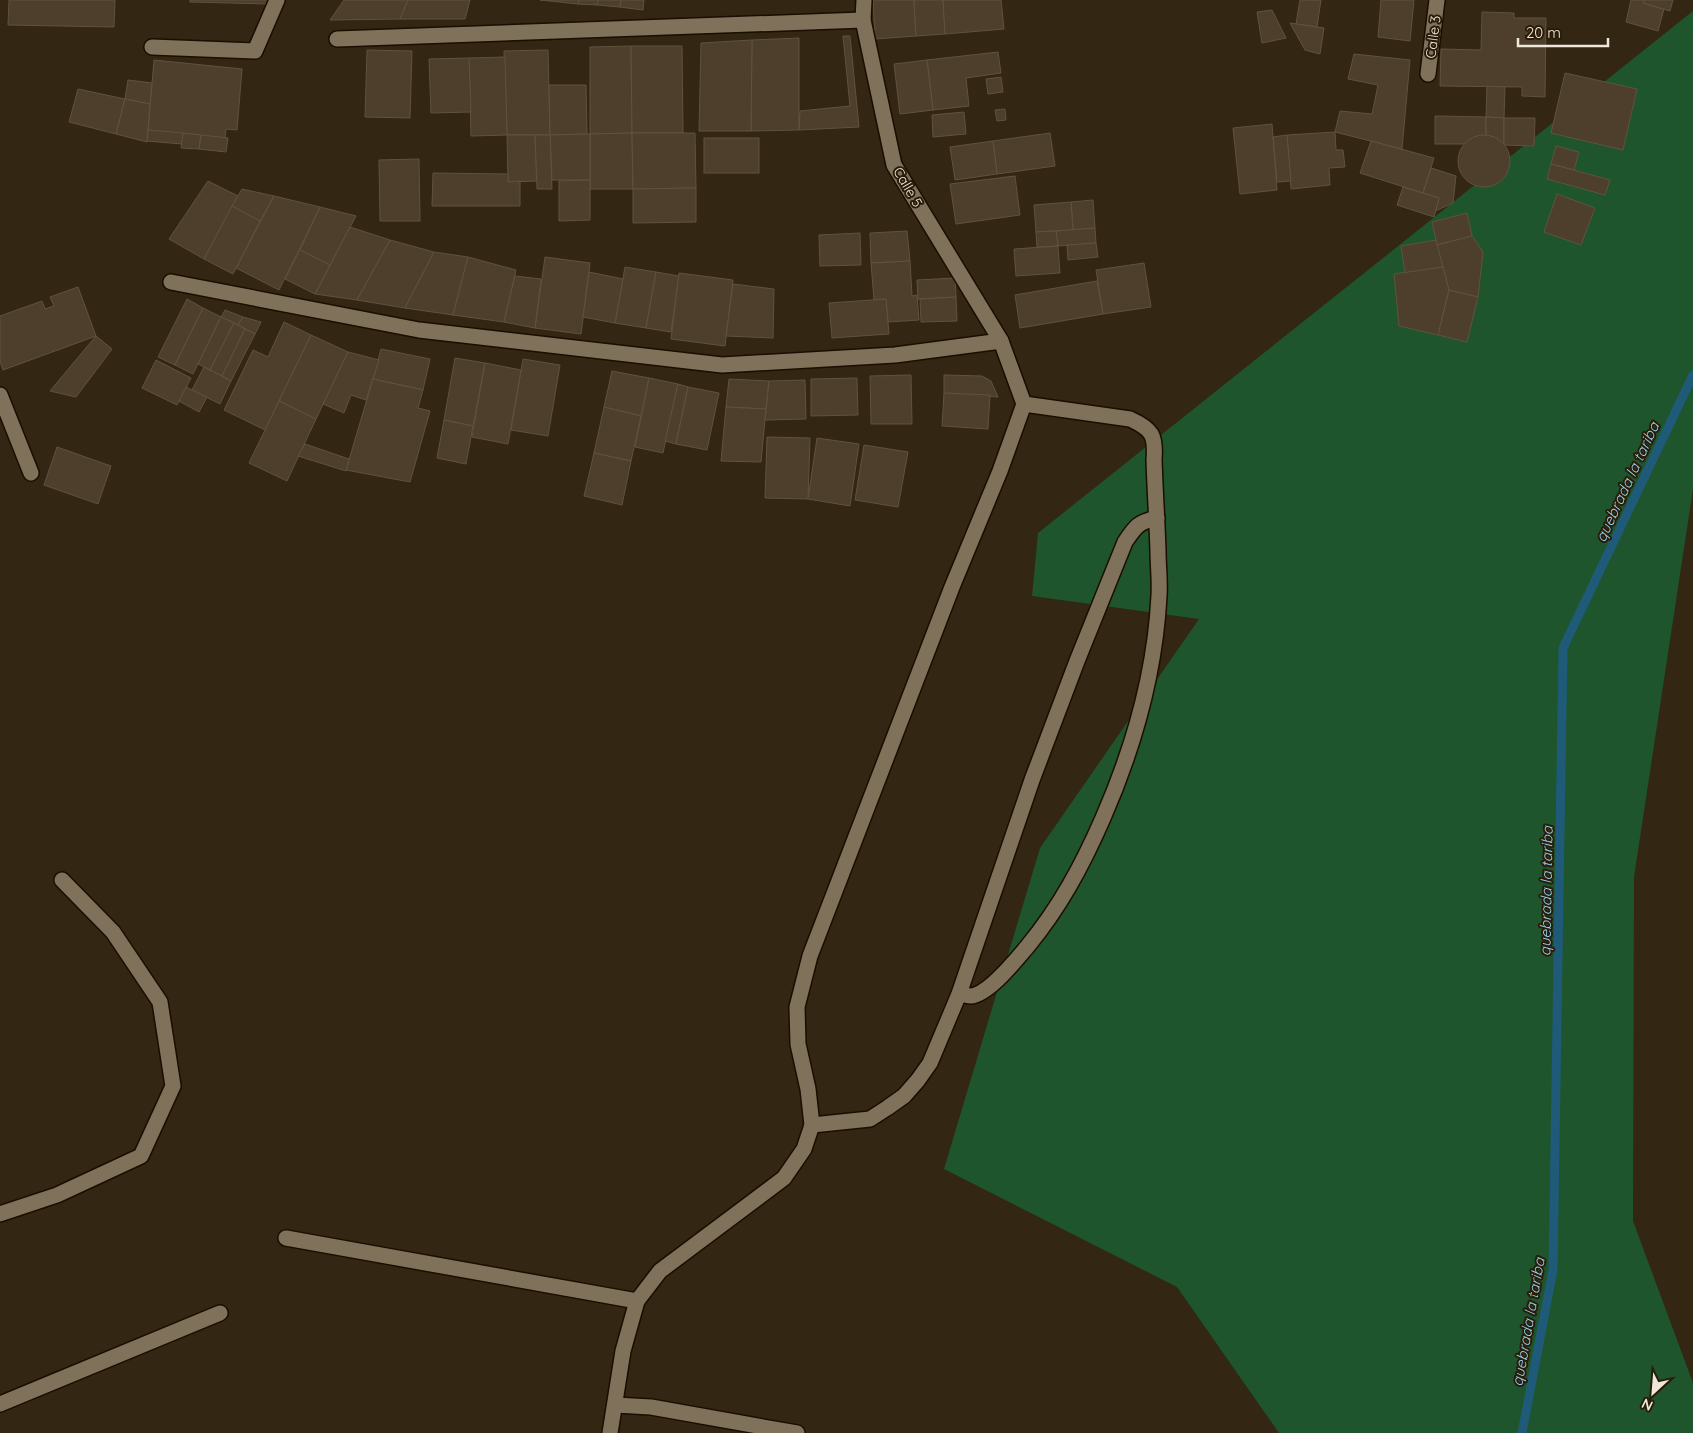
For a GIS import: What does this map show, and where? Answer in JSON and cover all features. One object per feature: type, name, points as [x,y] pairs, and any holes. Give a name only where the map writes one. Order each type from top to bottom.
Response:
[{"type":"street","points":[[152,47],[255,52],[277,0]]},
{"type":"street","name":"Calle 5","points":[[864,0],[863,20],[894,165],[1003,348],[1024,404]]},
{"type":"street","name":"Calle 3","points":[[1428,74],[1437,0]]},
{"type":"street","points":[[337,39],[863,20]]},
{"type":"street","points":[[171,282],[419,330],[722,365],[1003,348]]},
{"type":"street","points":[[0,395],[31,473]]},
{"type":"street","points":[[610,1433],[623,1351],[637,1301],[660,1271],[784,1178],[804,1149],[812,1125],[808,1089],[798,1044],[797,1007],[810,956],[952,587],[1000,471],[1024,404],[1130,419],[1144,426],[1151,433],[1155,448],[1160,593],[1150,675],[1141,716],[1110,802],[1067,892],[1043,928],[1016,960],[986,990],[971,996],[959,994]]},
{"type":"street","points":[[812,1125],[870,1119],[904,1096],[930,1063],[959,994],[1032,780],[1125,542],[1135,527],[1143,521],[1156,518]]},
{"type":"street","points":[[0,1214],[57,1195],[141,1156],[173,1086],[160,1002],[113,932],[62,880]]},
{"type":"street","points":[[286,1238],[637,1301]]},
{"type":"street","points":[[0,1404],[220,1313]]},
{"type":"street","points":[[614,1405],[650,1407],[797,1433]]},
{"type":"green space","points":[[1693,11],[1693,489],[1634,877],[1633,1221],[1693,1383],[1693,1433],[1279,1433],[1177,1287],[944,1169],[1040,848],[1199,619],[1032,596],[1038,533]]},
{"type":"building","points":[[9,0],[115,0],[114,27],[8,25]]},
{"type":"building","points":[[190,0],[269,0],[269,4],[190,2]]},
{"type":"building","points":[[344,0],[408,0],[400,19],[330,20]]},
{"type":"building","points":[[408,0],[470,0],[465,19],[400,19]]},
{"type":"building","points":[[540,0],[579,0],[578,4]]},
{"type":"building","points":[[579,0],[598,0],[597,5],[578,4]]},
{"type":"building","points":[[598,0],[621,0],[620,7],[597,5]]},
{"type":"building","points":[[621,0],[644,0],[643,10],[620,7]]},
{"type":"building","points":[[873,0],[914,0],[916,36],[875,39]]},
{"type":"building","points":[[914,0],[943,0],[945,34],[916,36]]},
{"type":"building","points":[[943,0],[1001,0],[1004,29],[945,34]]},
{"type":"building","points":[[1300,0],[1321,0],[1317,27],[1296,24]]},
{"type":"building","points":[[1381,0],[1414,0],[1410,41],[1378,37]]},
{"type":"building","points":[[1631,0],[1644,0],[1643,3],[1664,9],[1658,31],[1626,22]]},
{"type":"building","points":[[1644,0],[1673,0],[1670,11],[1643,3]]},
{"type":"building","points":[[1272,10],[1286,38],[1262,43],[1257,12]]},
{"type":"building","points":[[1482,12],[1514,13],[1514,18],[1546,18],[1545,97],[1522,96],[1522,87],[1440,86],[1441,49],[1481,50]]},
{"type":"building","points":[[1290,23],[1324,28],[1320,54],[1305,50]]},
{"type":"building","points":[[843,36],[850,36],[859,127],[799,130],[800,111],[850,106]]},
{"type":"building","points":[[799,38],[799,130],[751,131],[752,40]]},
{"type":"building","points":[[752,40],[751,131],[699,131],[701,43]]},
{"type":"building","points":[[631,46],[632,133],[590,134],[590,47]]},
{"type":"building","points":[[631,46],[682,46],[683,133],[632,133]]},
{"type":"building","points":[[367,50],[412,51],[410,118],[365,117]]},
{"type":"building","points":[[548,50],[550,135],[507,135],[504,51]]},
{"type":"building","points":[[998,52],[1001,73],[966,78],[969,106],[933,110],[927,60]]},
{"type":"building","points":[[1354,54],[1410,60],[1402,149],[1335,132],[1340,111],[1372,114],[1378,85],[1348,79]]},
{"type":"building","points":[[505,57],[507,135],[471,136],[469,58]]},
{"type":"building","points":[[469,58],[471,112],[431,113],[429,59]]},
{"type":"building","points":[[154,60],[242,69],[237,130],[226,129],[225,138],[148,130]]},
{"type":"building","points":[[927,60],[933,110],[900,114],[894,64]]},
{"type":"building","points":[[1565,73],[1637,89],[1623,150],[1551,133]]},
{"type":"building","points":[[1001,77],[1003,92],[988,94],[986,79]]},
{"type":"building","points":[[128,80],[152,83],[150,104],[125,99]]},
{"type":"building","points":[[549,85],[586,85],[587,134],[550,135]]},
{"type":"building","points":[[1487,86],[1505,87],[1504,118],[1486,117]]},
{"type":"building","points":[[78,89],[125,99],[116,134],[69,122]]},
{"type":"building","points":[[125,99],[150,104],[147,142],[116,134]]},
{"type":"building","points":[[1005,109],[1006,120],[997,121],[995,110]]},
{"type":"building","points":[[964,112],[966,134],[933,137],[932,115]]},
{"type":"building","points":[[1435,116],[1486,117],[1486,136],[1471,139],[1465,144],[1435,144]]},
{"type":"building","points":[[1486,117],[1504,118],[1504,145],[1492,137],[1486,136]]},
{"type":"building","points":[[1504,118],[1535,118],[1534,146],[1504,145]]},
{"type":"building","points":[[1272,124],[1277,190],[1240,194],[1233,128]]},
{"type":"building","points":[[148,130],[183,133],[182,144],[147,141]]},
{"type":"building","points":[[1335,132],[1336,150],[1343,150],[1345,167],[1329,168],[1330,185],[1291,189],[1287,135]]},
{"type":"building","points":[[183,133],[201,135],[199,149],[181,148]]},
{"type":"building","points":[[632,133],[633,189],[590,189],[590,134]]},
{"type":"building","points":[[632,133],[695,133],[696,188],[633,189]]},
{"type":"building","points":[[1050,133],[1055,166],[997,174],[993,141]]},
{"type":"building","points":[[590,134],[590,180],[552,180],[550,135]]},
{"type":"building","points":[[201,135],[228,138],[226,152],[199,149]]},
{"type":"building","points":[[507,135],[535,135],[537,181],[508,182]]},
{"type":"building","points":[[535,135],[550,135],[552,189],[537,189]]},
{"type":"building","points":[[1287,135],[1291,181],[1277,182],[1273,137]]},
{"type":"building","points":[[1484,135],[1494,137],[1502,143],[1508,151],[1510,161],[1508,171],[1502,179],[1494,185],[1484,187],[1474,185],[1466,179],[1460,171],[1458,161],[1460,151],[1466,143],[1474,137]]},
{"type":"building","points":[[704,138],[759,138],[759,173],[704,173]]},
{"type":"building","points":[[993,141],[997,174],[955,180],[950,147]]},
{"type":"building","points":[[1371,141],[1434,158],[1423,193],[1360,173]]},
{"type":"building","points":[[1556,146],[1579,152],[1574,170],[1551,164]]},
{"type":"building","points":[[419,159],[420,221],[380,221],[379,160]]},
{"type":"building","points":[[1551,164],[1610,180],[1605,195],[1547,179]]},
{"type":"building","points":[[1431,168],[1456,176],[1453,203],[1435,211],[1439,198],[1423,193]]},
{"type":"building","points":[[433,173],[508,174],[508,182],[520,181],[520,206],[432,206]]},
{"type":"building","points":[[1015,176],[1020,215],[956,224],[950,184]]},
{"type":"building","points":[[590,180],[590,220],[559,221],[559,181]]},
{"type":"building","points":[[208,181],[238,196],[204,259],[169,239]]},
{"type":"building","points":[[1403,187],[1439,198],[1434,217],[1397,205]]},
{"type":"building","points":[[696,188],[696,222],[633,223],[633,189]]},
{"type":"building","points":[[242,189],[274,196],[260,221],[232,206]]},
{"type":"building","points":[[1557,194],[1595,208],[1581,245],[1544,232]]},
{"type":"building","points":[[274,196],[320,207],[279,290],[236,268]]},
{"type":"building","points":[[1093,200],[1095,228],[1073,230],[1071,202]]},
{"type":"building","points":[[1071,202],[1073,230],[1036,232],[1034,205]]},
{"type":"building","points":[[232,206],[260,221],[233,274],[204,259]]},
{"type":"building","points":[[320,207],[356,216],[330,265],[300,250]]},
{"type":"building","points":[[1467,213],[1472,236],[1437,245],[1432,222]]},
{"type":"building","points":[[350,227],[390,240],[357,300],[315,294]]},
{"type":"building","points":[[1095,228],[1096,243],[1058,246],[1056,231]]},
{"type":"building","points":[[907,231],[910,261],[871,263],[870,233]]},
{"type":"building","points":[[1056,231],[1058,246],[1037,247],[1036,232]]},
{"type":"building","points":[[860,233],[861,265],[820,266],[819,235]]},
{"type":"building","points":[[1472,236],[1483,252],[1478,297],[1449,290],[1437,245]]},
{"type":"building","points":[[390,240],[434,252],[405,308],[357,300]]},
{"type":"building","points":[[1436,240],[1443,267],[1405,273],[1401,246]]},
{"type":"building","points":[[1096,243],[1098,257],[1068,260],[1067,245]]},
{"type":"building","points":[[1058,246],[1060,273],[1016,276],[1014,249]]},
{"type":"building","points":[[300,250],[330,265],[315,294],[285,279]]},
{"type":"building","points":[[434,252],[468,257],[453,315],[405,308]]},
{"type":"building","points":[[468,257],[516,270],[504,322],[453,315]]},
{"type":"building","points":[[545,257],[590,263],[581,334],[535,328]]},
{"type":"building","points":[[910,261],[912,296],[917,295],[919,320],[888,322],[886,299],[874,300],[871,263]]},
{"type":"building","points":[[1144,263],[1151,307],[1103,314],[1096,270]]},
{"type":"building","points":[[625,267],[656,272],[646,328],[615,323]]},
{"type":"building","points":[[1443,267],[1449,290],[1438,335],[1399,326],[1394,274]]},
{"type":"building","points":[[589,272],[623,279],[615,323],[583,317]]},
{"type":"building","points":[[656,272],[679,276],[671,332],[646,328]]},
{"type":"building","points":[[679,273],[733,280],[725,346],[671,339]]},
{"type":"building","points":[[515,276],[541,279],[535,328],[504,322]]},
{"type":"building","points":[[955,278],[956,297],[918,299],[917,280]]},
{"type":"building","points":[[1097,281],[1103,314],[1020,328],[1015,295]]},
{"type":"building","points":[[733,284],[774,289],[773,338],[726,336]]},
{"type":"building","points":[[78,287],[96,336],[3,370],[0,361],[0,316],[42,301],[45,309],[54,306],[50,297]]},
{"type":"building","points":[[1449,290],[1478,297],[1467,342],[1438,335]]},
{"type":"building","points":[[956,297],[957,321],[921,322],[920,299]]},
{"type":"building","points":[[187,299],[203,308],[175,365],[158,357]]},
{"type":"building","points":[[886,299],[889,334],[832,338],[829,303]]},
{"type":"building","points":[[203,308],[221,317],[193,374],[175,365]]},
{"type":"building","points":[[225,310],[243,317],[238,325],[221,317]]},
{"type":"building","points":[[221,317],[234,323],[210,370],[198,364]]},
{"type":"building","points":[[243,317],[261,322],[255,334],[238,325]]},
{"type":"building","points":[[284,322],[311,335],[265,430],[224,410],[253,350],[268,357]]},
{"type":"building","points":[[234,323],[245,329],[222,376],[210,370]]},
{"type":"building","points":[[245,329],[255,334],[231,381],[222,376]]},
{"type":"building","points":[[311,335],[348,352],[316,419],[279,401]]},
{"type":"building","points":[[96,336],[112,349],[76,397],[50,391]]},
{"type":"building","points":[[381,349],[430,359],[423,390],[373,379]]},
{"type":"building","points":[[348,352],[379,360],[366,400],[351,395],[344,413],[323,404]]},
{"type":"building","points":[[455,358],[485,363],[473,426],[444,420]]},
{"type":"building","points":[[523,359],[560,365],[548,436],[511,430]]},
{"type":"building","points":[[156,360],[191,378],[177,405],[142,388]]},
{"type":"building","points":[[485,363],[521,370],[508,444],[472,437]]},
{"type":"building","points":[[204,367],[231,381],[220,404],[192,390]]},
{"type":"building","points":[[612,371],[649,378],[641,416],[604,407]]},
{"type":"building","points":[[911,375],[912,424],[871,424],[870,376]]},
{"type":"building","points":[[944,375],[982,376],[991,381],[998,397],[944,393]]},
{"type":"building","points":[[649,378],[678,384],[663,453],[635,447]]},
{"type":"building","points":[[857,378],[858,415],[811,416],[811,379]]},
{"type":"building","points":[[373,379],[423,390],[418,408],[430,411],[410,482],[346,470]]},
{"type":"building","points":[[729,379],[769,381],[766,409],[726,407]]},
{"type":"building","points":[[805,380],[806,419],[765,420],[769,381]]},
{"type":"building","points":[[678,384],[688,387],[676,444],[665,441]]},
{"type":"building","points":[[186,387],[207,397],[199,412],[179,401]]},
{"type":"building","points":[[688,387],[719,393],[707,450],[676,444]]},
{"type":"building","points":[[944,393],[990,395],[988,429],[942,426]]},
{"type":"building","points":[[279,401],[316,419],[287,481],[249,463]]},
{"type":"building","points":[[604,407],[641,416],[631,461],[594,453]]},
{"type":"building","points":[[726,407],[766,409],[761,462],[721,461]]},
{"type":"building","points":[[444,420],[473,426],[466,464],[437,458]]},
{"type":"building","points":[[767,437],[810,438],[808,499],[765,498]]},
{"type":"building","points":[[817,438],[859,444],[850,506],[808,499]]},
{"type":"building","points":[[305,444],[349,459],[346,471],[298,456]]},
{"type":"building","points":[[864,445],[908,452],[898,507],[855,500]]},
{"type":"building","points":[[57,447],[111,466],[98,504],[44,485]]},
{"type":"building","points":[[594,453],[631,461],[622,505],[584,496]]},
{"type":"waterway","name":"quebrada la tariba","points":[[1522,1433],[1553,1270],[1563,648],[1693,375]]}]
